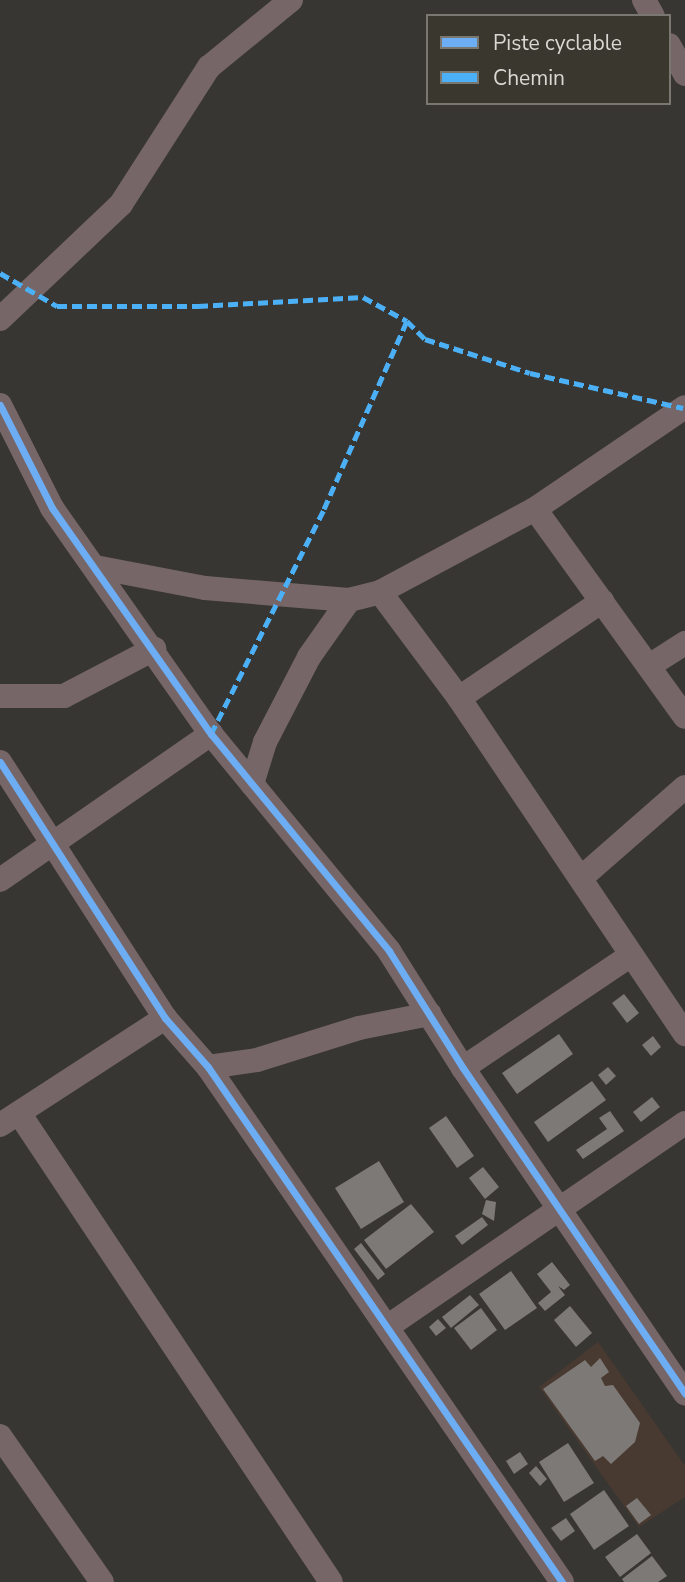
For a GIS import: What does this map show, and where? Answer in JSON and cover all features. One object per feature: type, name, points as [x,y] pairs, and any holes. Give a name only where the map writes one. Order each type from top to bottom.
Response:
[{"type":"street","points":[[0,318],[121,204],[209,67],[291,0]]},
{"type":"street","points":[[671,49],[685,74]]},
{"type":"street","points":[[0,405],[52,508],[154,649],[211,734],[389,951],[463,1068],[685,1393]]},
{"type":"street","points":[[95,567],[205,587],[349,600],[380,592],[536,509],[685,407]]},
{"type":"street","points":[[536,509],[685,717]]},
{"type":"street","points":[[380,592],[458,698],[685,1034]]},
{"type":"street","points":[[252,784],[265,742],[309,657],[349,600]]},
{"type":"street","points":[[458,698],[602,601]]},
{"type":"street","points":[[649,666],[685,643]]},
{"type":"street","points":[[0,696],[64,696],[154,649]]},
{"type":"street","points":[[0,880],[211,734]]},
{"type":"street","points":[[0,762],[55,842],[164,1018],[208,1067],[562,1582]]},
{"type":"street","points":[[581,878],[685,787]]},
{"type":"street","points":[[463,1068],[631,955]]},
{"type":"street","points":[[208,1067],[257,1060],[359,1028],[430,1014]]},
{"type":"street","points":[[164,1018],[9,1119],[331,1582]]},
{"type":"street","points":[[387,1327],[685,1123]]},
{"type":"street","points":[[2,1444],[102,1582]]},
{"type":"shaded area","points":[[598,1342],[685,1466],[685,1497],[639,1527],[539,1387]]},
{"type":"building","points":[[624,994],[639,1013],[627,1023],[612,1003]]},
{"type":"building","points":[[559,1034],[573,1054],[517,1094],[502,1073]]},
{"type":"building","points":[[653,1036],[661,1047],[651,1056],[642,1045]]},
{"type":"building","points":[[608,1067],[616,1076],[606,1085],[598,1075]]},
{"type":"building","points":[[592,1081],[606,1100],[548,1142],[534,1122]]},
{"type":"building","points":[[652,1097],[660,1107],[641,1122],[633,1112]]},
{"type":"building","points":[[610,1111],[624,1131],[583,1159],[576,1150],[607,1129],[599,1118]]},
{"type":"building","points":[[446,1116],[474,1156],[457,1168],[429,1128]]},
{"type":"building","points":[[379,1161],[404,1202],[361,1229],[335,1188]]},
{"type":"building","points":[[483,1167],[499,1187],[485,1199],[469,1178]]},
{"type":"building","points":[[486,1200],[496,1202],[494,1221],[482,1214]]},
{"type":"building","points":[[411,1204],[434,1232],[386,1269],[364,1240]]},
{"type":"building","points":[[482,1217],[488,1225],[462,1245],[455,1236]]},
{"type":"building","points":[[361,1243],[385,1274],[378,1280],[354,1249]]},
{"type":"building","points":[[552,1262],[570,1285],[564,1290],[558,1286],[565,1295],[545,1311],[538,1303],[551,1292],[537,1274]]},
{"type":"building","points":[[511,1271],[537,1308],[505,1330],[479,1294]]},
{"type":"building","points":[[470,1295],[479,1305],[451,1328],[442,1317]]},
{"type":"building","points":[[570,1306],[592,1333],[576,1347],[554,1320]]},
{"type":"building","points":[[481,1308],[497,1330],[471,1350],[454,1328]]},
{"type":"building","points":[[438,1319],[446,1328],[436,1336],[429,1327]]},
{"type":"building","points":[[600,1358],[609,1372],[601,1378],[605,1386],[613,1385],[640,1423],[635,1442],[611,1464],[603,1456],[595,1461],[543,1389],[585,1360],[591,1367]]},
{"type":"building","points":[[568,1443],[594,1483],[564,1502],[539,1462]]},
{"type":"building","points":[[520,1452],[528,1464],[514,1474],[506,1461]]},
{"type":"building","points":[[536,1466],[547,1479],[540,1486],[529,1473]]},
{"type":"building","points":[[604,1490],[629,1526],[594,1550],[570,1514]]},
{"type":"building","points":[[637,1498],[651,1515],[639,1524],[626,1506]]},
{"type":"building","points":[[566,1518],[575,1531],[561,1541],[551,1528]]},
{"type":"building","points":[[637,1534],[651,1553],[620,1577],[605,1557]]},
{"type":"building","points":[[652,1556],[667,1576],[658,1582],[624,1582],[622,1579]]},
{"type":"marked path","points":[[0,273],[57,306],[198,306],[363,297],[407,321],[425,339],[530,373],[683,408]]},
{"type":"marked path","points":[[211,734],[324,509],[407,321]]},
{"type":"cycle path","points":[[0,405],[52,508],[211,734],[389,951],[463,1068],[685,1393]]},
{"type":"cycle path","points":[[0,762],[165,1018],[208,1067],[562,1582]]}]
